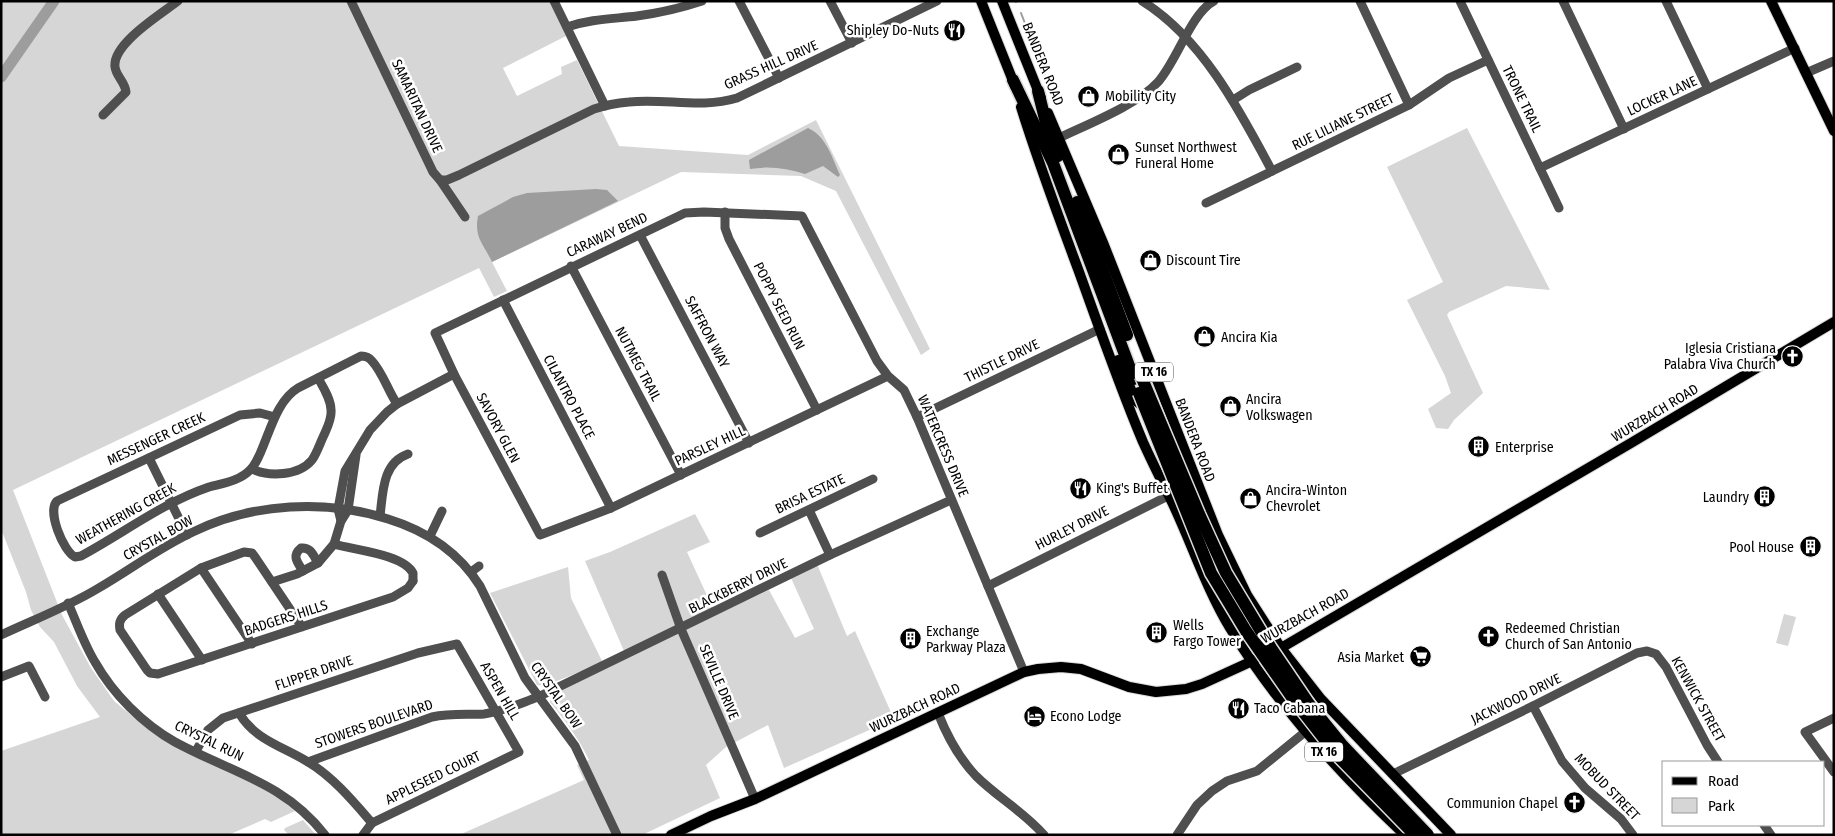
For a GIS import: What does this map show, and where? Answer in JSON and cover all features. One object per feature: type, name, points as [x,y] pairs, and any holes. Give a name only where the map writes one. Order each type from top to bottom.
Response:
[{"type":"highway","points":[[1013,80],[1053,163],[1137,377],[1226,573],[1271,648],[1309,704],[1343,746],[1428,835]]},
{"type":"highway","points":[[1038,91],[1049,135],[1095,248],[1163,456],[1211,573],[1246,631],[1294,700],[1338,755],[1415,835]]},
{"type":"main road","name":"TX 16","points":[[981,1],[1013,80],[1034,150],[1119,384],[1202,574],[1230,627],[1266,682],[1306,732],[1374,805],[1405,835]]},
{"type":"main road","name":"BANDERA ROAD","points":[[1002,1],[1104,245],[1218,535],[1247,595],[1281,648],[1321,699],[1450,835]]},
{"type":"main road","points":[[1772,1],[1834,131]]},
{"type":"main road","name":"WURZBACH ROAD","points":[[671,835],[755,798],[1024,672],[1061,667],[1081,669],[1142,690],[1186,690],[1202,684],[1281,648],[1834,322]]},
{"type":"main road","points":[[1102,334],[1116,353],[1131,393],[1140,404],[1154,400],[1157,396],[1149,358]]},
{"type":"main road","points":[[1154,466],[1149,451],[1149,442],[1157,434],[1168,430],[1175,436],[1192,469]]},
{"type":"street","points":[[103,115],[126,92],[125,86],[116,70],[115,61],[120,50],[127,42],[178,1]]},
{"type":"street","name":"SAMARITAN DRIVE","points":[[351,1],[433,172],[465,217]]},
{"type":"street","points":[[554,1],[605,106]]},
{"type":"street","points":[[566,27],[601,18],[635,16],[671,10],[702,1]]},
{"type":"street","points":[[738,1],[778,78]]},
{"type":"street","points":[[830,1],[852,42]]},
{"type":"street","name":"GRASS HILL DRIVE","points":[[440,180],[447,180],[459,175],[594,109],[630,101],[714,103],[737,98],[937,1]]},
{"type":"street","points":[[1142,1],[1168,19],[1186,38],[1233,100],[1272,171]]},
{"type":"street","points":[[1059,138],[1131,103],[1145,94],[1166,73],[1203,11],[1214,1]]},
{"type":"street","points":[[1360,1],[1409,105]]},
{"type":"street","name":"TRONE TRAIL","points":[[1460,1],[1559,208]]},
{"type":"street","points":[[1563,1],[1624,129]]},
{"type":"street","points":[[1666,1],[1708,89]]},
{"type":"street","name":"LOCKER LANE","points":[[1540,168],[1795,48]]},
{"type":"street","name":"RUE LILIANE STREET","points":[[1206,203],[1409,105],[1449,78],[1488,60]]},
{"type":"street","points":[[1806,73],[1834,61]]},
{"type":"street","points":[[1233,100],[1297,67]]},
{"type":"street","name":"CARAWAY BEND","points":[[435,333],[571,266],[685,213],[725,212],[802,216]]},
{"type":"street","name":"POPPY SEED RUN","points":[[725,212],[725,228],[728,239],[817,410]]},
{"type":"street","name":"WATERCRESS DRIVE","points":[[802,216],[878,361],[888,376],[904,390],[1024,672]]},
{"type":"street","name":"SAFFRON WAY","points":[[640,235],[749,443]]},
{"type":"street","name":"NUTMEG TRAIL","points":[[571,266],[681,475]]},
{"type":"street","name":"CILANTRO PLACE","points":[[503,300],[611,508]]},
{"type":"street","name":"SAVORY GLEN","points":[[435,333],[454,374],[540,535]]},
{"type":"street","name":"THISTLE DRIVE","points":[[917,417],[1102,334]]},
{"type":"street","points":[[318,378],[331,408],[328,425],[311,461],[298,471],[267,474],[252,469],[282,403],[289,394],[318,378],[361,356],[372,360],[389,393],[397,404]]},
{"type":"street","points":[[341,521],[338,509],[345,471],[374,425],[397,404],[454,374]]},
{"type":"street","name":"PARSLEY HILL","points":[[540,535],[611,508],[888,376]]},
{"type":"street","name":"MESSENGER CREEK","points":[[75,556],[66,548],[52,513],[54,503],[61,498],[240,415],[260,413],[275,418]]},
{"type":"street","points":[[272,582],[303,571],[318,563],[334,544],[341,521],[348,510],[356,454]]},
{"type":"street","points":[[380,516],[383,490],[388,471],[398,458],[408,454]]},
{"type":"street","points":[[149,458],[187,535]]},
{"type":"street","name":"WEATHERING CREEK","points":[[75,556],[78,557],[86,553],[171,503],[236,479],[252,469]]},
{"type":"street","name":"BRISA ESTATE","points":[[760,533],[873,480]]},
{"type":"street","name":"HURLEY DRIVE","points":[[988,586],[1168,496]]},
{"type":"street","name":"BLACKBERRY DRIVE","points":[[538,697],[830,556],[951,500]]},
{"type":"street","name":"CRYSTAL BOW","points":[[1,635],[96,590],[187,535],[229,519],[267,510],[296,507],[348,510],[380,516],[430,536],[450,550],[471,572],[480,586],[525,678],[575,746],[617,835]]},
{"type":"street","points":[[809,510],[830,556]]},
{"type":"street","points":[[430,536],[442,511]]},
{"type":"street","name":"BADGERS HILLS","points":[[158,594],[124,615],[119,625],[120,630],[147,670],[153,674],[202,660],[394,597],[417,583],[411,569],[404,564],[380,555],[334,544]]},
{"type":"street","points":[[303,571],[296,559],[296,553],[301,548],[311,550],[318,563]]},
{"type":"street","points":[[202,660],[158,594],[202,568],[244,552],[248,552],[255,557],[302,627]]},
{"type":"street","points":[[471,572],[479,566]]},
{"type":"street","points":[[202,568],[252,644]]},
{"type":"street","name":"SEVILLE DRIVE","points":[[662,575],[681,629],[755,798]]},
{"type":"street","name":"CRYSTAL RUN","points":[[68,603],[95,662],[125,703],[148,723],[175,741],[251,777],[285,796],[318,825],[325,835]]},
{"type":"street","name":"FLIPPER DRIVE","points":[[196,751],[208,730],[223,718],[418,653],[457,644]]},
{"type":"street","name":"ASPEN HILL","points":[[457,644],[520,752]]},
{"type":"street","name":"JACKWOOD DRIVE","points":[[1393,774],[1637,653],[1651,652]]},
{"type":"street","name":"KENWICK STREET","points":[[1651,652],[1666,667],[1694,723],[1717,761]]},
{"type":"street","points":[[1,677],[28,666],[45,698]]},
{"type":"street","name":"STOWERS BOULEVARD","points":[[308,762],[432,716],[484,714],[538,697]]},
{"type":"street","name":"MOBUD STREET","points":[[1533,706],[1562,761],[1585,788],[1621,819],[1633,835]]},
{"type":"street","points":[[239,713],[255,734],[308,762],[324,774],[372,824]]},
{"type":"street","points":[[938,713],[946,733],[965,763],[984,783],[1044,835]]},
{"type":"street","points":[[1834,718],[1805,732],[1834,772]]},
{"type":"street","points":[[1177,835],[1197,805],[1212,791],[1227,781],[1257,771],[1306,732]]},
{"type":"street","name":"APPLESEED COURT","points":[[363,835],[372,824],[520,752]]},
{"type":"green space","points":[[1,1],[549,1],[566,36],[503,68],[517,96],[562,74],[561,67],[577,60],[619,146],[748,155],[816,120],[930,349],[921,355],[836,191],[801,176],[681,172],[492,262],[507,291],[494,297],[479,268],[13,490],[62,615],[91,668],[114,701],[149,730],[182,751],[256,784],[295,811],[271,822],[265,819],[228,835],[1,835],[1,751],[100,717],[77,686],[54,642],[40,627],[31,610],[26,592],[1,529]]},
{"type":"green space","points":[[1467,128],[1550,290],[1506,286],[1449,312],[1447,315],[1483,393],[1454,420],[1448,429],[1436,428],[1428,409],[1451,393],[1445,376],[1407,300],[1443,282],[1387,167]]},
{"type":"green space","points":[[695,514],[710,542],[687,552],[716,615],[769,590],[795,638],[814,629],[791,578],[817,564],[847,636],[855,631],[894,719],[784,768],[768,725],[726,747],[706,765],[720,798],[642,835],[459,835],[584,780],[577,765],[589,760],[571,730],[550,702],[552,694],[627,658],[585,561],[610,552]]},
{"type":"green space","points":[[568,567],[571,598],[603,663],[544,686],[537,685],[490,593]]},
{"type":"green space","points":[[1784,614],[1796,617],[1788,646],[1776,643]]},
{"type":"green space","points":[[303,820],[316,835],[289,835],[284,830],[285,828]]},
{"type":"shaded area","points":[[808,128],[819,136],[828,148],[840,175],[838,177],[823,166],[805,174],[778,168],[750,169],[749,160]]},
{"type":"shaded area","points":[[607,190],[618,201],[492,262],[478,235],[478,216],[513,197],[527,193]]},
{"type":"waterway","points":[[1,77],[54,1]]},
{"type":"waterway","points":[[1021,13],[1051,91]]},
{"type":"place","name":"Shipley Do-Nuts","points":[[955,30]]},
{"type":"place","name":"Mobility City","points":[[1089,96]]},
{"type":"place","name":"Sunset Northwest Funeral Home","points":[[1119,155]]},
{"type":"place","name":"Discount Tire","points":[[1150,260]]},
{"type":"place","name":"Ancira Kia","points":[[1205,337]]},
{"type":"place","name":"Iglesia Cristiana Palabra Viva Church","points":[[1792,356]]},
{"type":"place","name":"Ancira Volkswagen","points":[[1230,407]]},
{"type":"place","name":"Enterprise","points":[[1479,447]]},
{"type":"place","name":"King's Buffet","points":[[1080,488]]},
{"type":"place","name":"Laundry","points":[[1765,497]]},
{"type":"place","name":"Ancira-Winton Chevrolet","points":[[1250,498]]},
{"type":"place","name":"Pool House","points":[[1810,547]]},
{"type":"place","name":"Wells Fargo Tower","points":[[1157,633]]},
{"type":"place","name":"Redeemed Christian Church of San Antonio","points":[[1489,636]]},
{"type":"place","name":"Exchange Parkway Plaza","points":[[910,639]]},
{"type":"place","name":"Asia Market","points":[[1420,657]]},
{"type":"place","name":"Taco Cabana","points":[[1238,708]]},
{"type":"place","name":"Econo Lodge","points":[[1034,716]]},
{"type":"place","name":"Communion Chapel","points":[[1574,803]]}]
